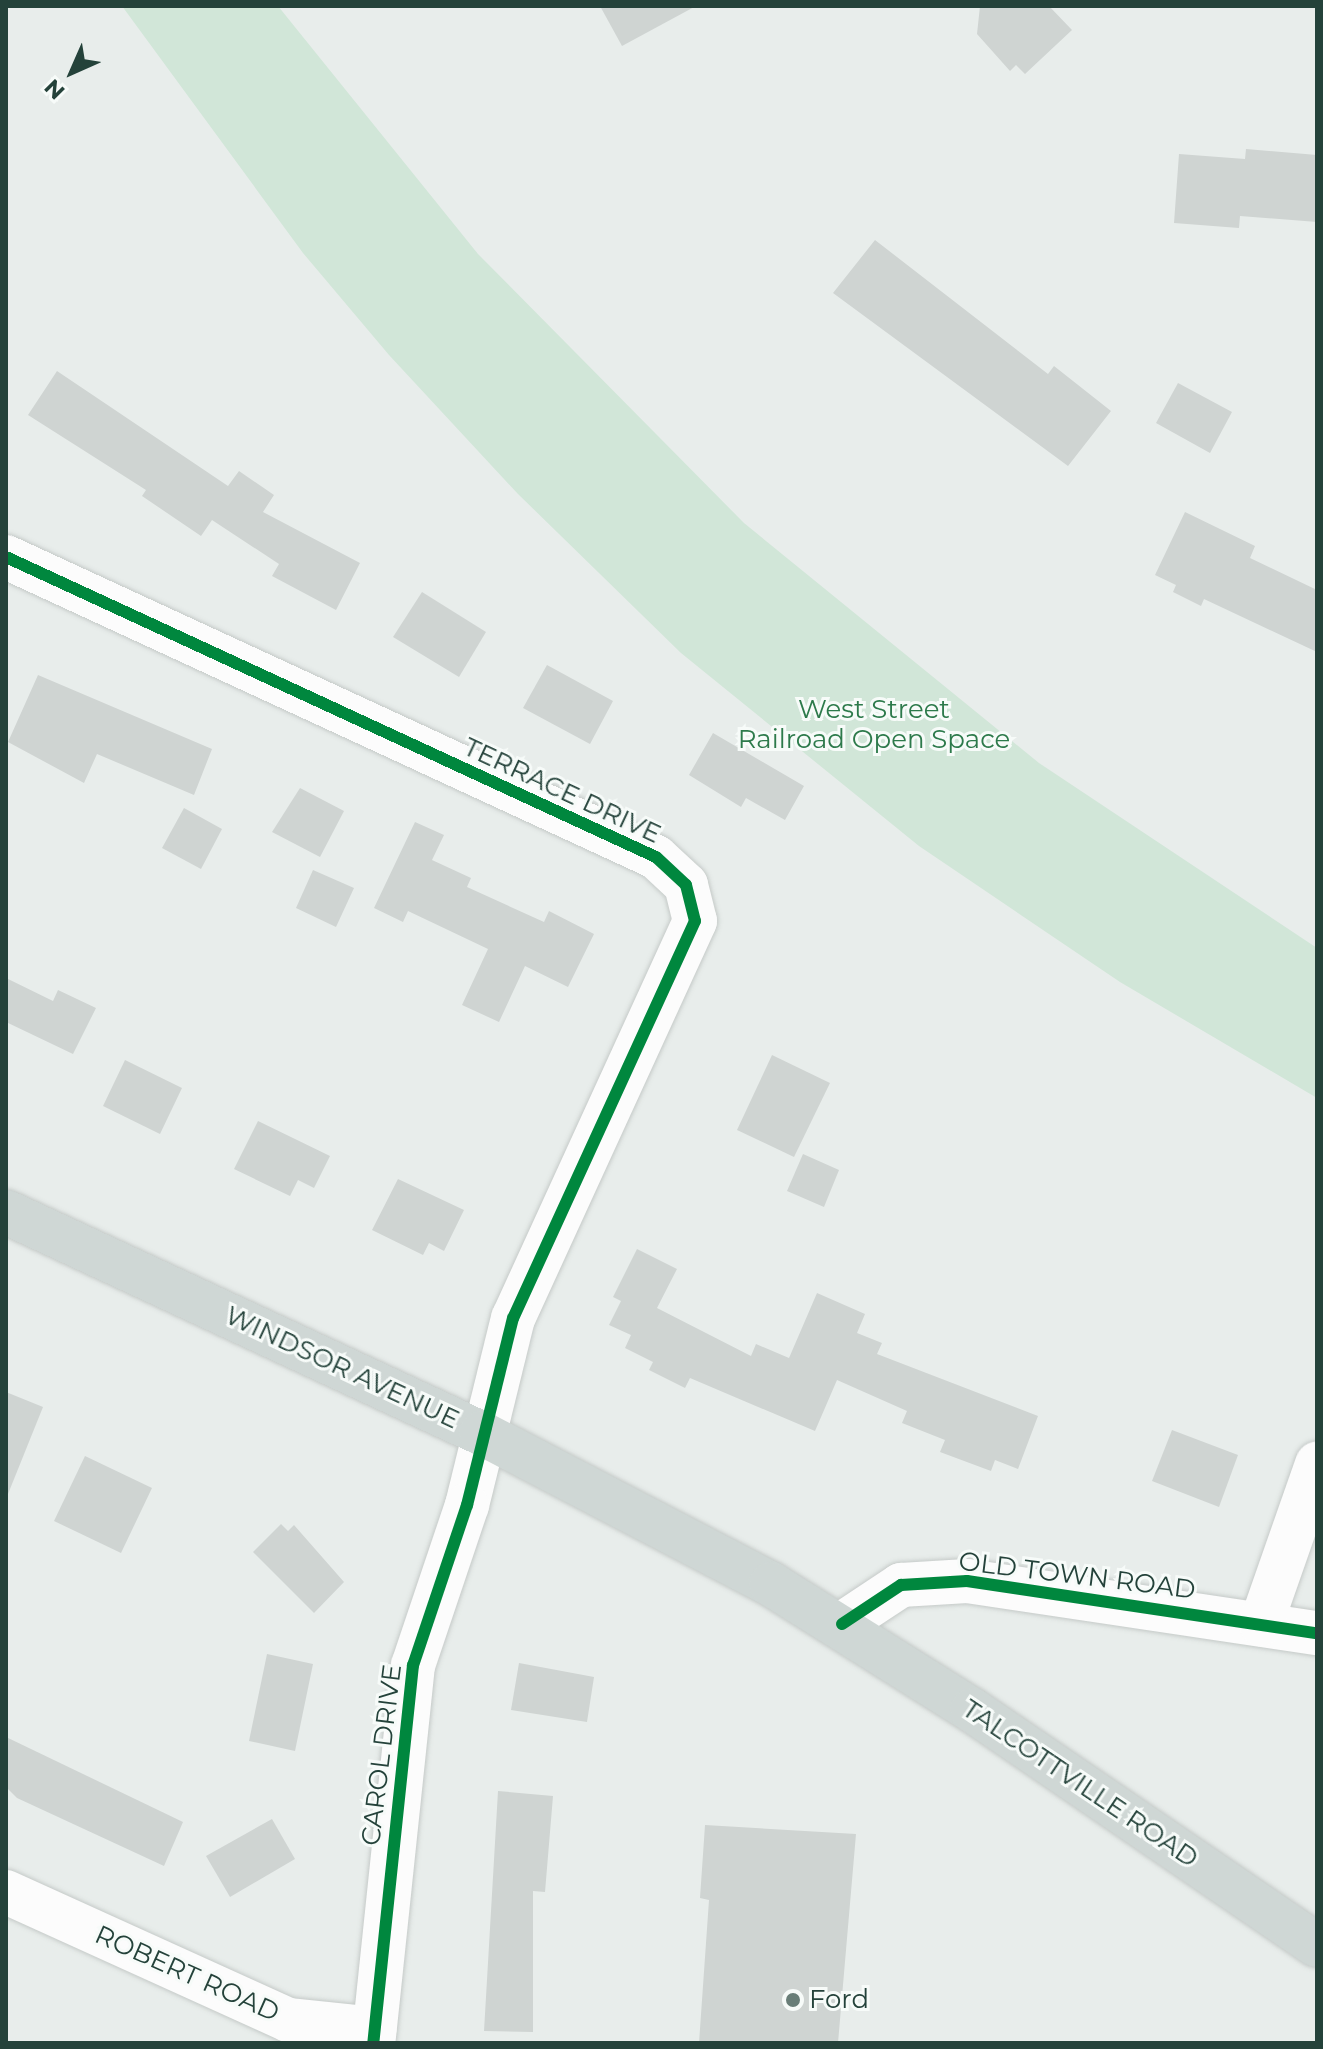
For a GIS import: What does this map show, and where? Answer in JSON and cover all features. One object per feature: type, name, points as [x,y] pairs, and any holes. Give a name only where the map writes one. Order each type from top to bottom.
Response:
[{"type":"main road","name":"WINDSOR AVENUE","points":[[6,1212],[481,1433],[842,1624]]},
{"type":"main road","name":"TALCOTTVILLE ROAD","points":[[842,1624],[1317,1945]]},
{"type":"street","name":"TERRACE DRIVE","points":[[6,557],[656,857],[686,885],[695,921],[513,1318],[481,1433]]},
{"type":"street","name":"CAROL DRIVE","points":[[374,2036],[413,1665],[467,1505],[481,1433]]},
{"type":"street","points":[[1261,1624],[1317,1464]]},
{"type":"street","name":"OLD TOWN ROAD","points":[[842,1624],[880,1595],[926,1581],[1133,1602],[1317,1633]]},
{"type":"street","name":"ROBERT ROAD","points":[[6,1892],[288,2020],[374,2036]]},
{"type":"green space","name":"West Street Railroad Open Space","points":[[122,6],[278,6],[478,254],[744,523],[1039,763],[1317,948],[1317,1098],[1120,982],[919,846],[681,653],[518,494],[389,355],[303,253]]},
{"type":"building","points":[[600,6],[696,6],[622,46]]},
{"type":"building","points":[[980,6],[1049,6],[1072,30],[1025,74],[1016,65],[1010,71],[977,34]]},
{"type":"building","points":[[1246,149],[1317,155],[1317,222],[1240,216],[1239,228],[1174,223],[1179,154],[1245,159]]},
{"type":"building","points":[[875,240],[1048,374],[1054,366],[1111,411],[1068,466],[833,293]]},
{"type":"building","points":[[57,371],[228,486],[239,471],[274,495],[263,512],[360,563],[336,610],[272,576],[279,564],[212,520],[201,536],[142,496],[146,490],[28,415]]},
{"type":"building","points":[[1178,383],[1232,412],[1210,453],[1156,423]]},
{"type":"building","points":[[1185,512],[1255,546],[1250,558],[1317,590],[1317,652],[1204,599],[1201,606],[1173,592],[1176,585],[1155,575]]},
{"type":"building","points":[[422,592],[486,632],[459,677],[393,637]]},
{"type":"building","points":[[547,665],[613,701],[590,744],[523,708]]},
{"type":"building","points":[[38,675],[212,749],[194,795],[97,754],[84,783],[8,742]]},
{"type":"building","points":[[713,733],[804,786],[785,820],[746,798],[741,807],[689,775]]},
{"type":"building","points":[[300,788],[344,811],[320,857],[272,832]]},
{"type":"building","points":[[184,808],[222,829],[201,869],[162,848]]},
{"type":"building","points":[[415,822],[444,835],[432,860],[471,878],[467,887],[544,922],[549,911],[594,934],[568,987],[525,966],[499,1022],[462,1005],[488,949],[408,911],[403,922],[374,908]]},
{"type":"building","points":[[313,870],[354,888],[336,927],[296,908]]},
{"type":"building","points":[[6,978],[53,1001],[58,990],[96,1008],[73,1054],[6,1022]]},
{"type":"building","points":[[772,1055],[830,1083],[794,1157],[737,1130]]},
{"type":"building","points":[[125,1060],[182,1088],[160,1134],[103,1106]]},
{"type":"building","points":[[258,1121],[330,1156],[314,1188],[298,1180],[290,1196],[234,1169]]},
{"type":"building","points":[[803,1154],[839,1170],[824,1207],[787,1191]]},
{"type":"building","points":[[398,1179],[464,1210],[444,1251],[429,1243],[423,1255],[372,1230]]},
{"type":"building","points":[[637,1249],[677,1269],[657,1308],[751,1356],[756,1344],[789,1358],[817,1293],[865,1314],[857,1333],[882,1343],[877,1354],[1038,1416],[1018,1469],[995,1460],[991,1471],[940,1452],[945,1440],[902,1423],[907,1411],[837,1380],[815,1431],[690,1378],[685,1388],[649,1370],[653,1362],[625,1348],[631,1335],[609,1325],[621,1301],[613,1297]]},
{"type":"building","points":[[6,1392],[43,1407],[8,1494],[6,1494]]},
{"type":"building","points":[[1172,1430],[1238,1455],[1219,1507],[1152,1481]]},
{"type":"building","points":[[85,1456],[152,1488],[121,1553],[54,1521]]},
{"type":"building","points":[[281,1524],[288,1531],[294,1525],[344,1582],[314,1613],[253,1552]]},
{"type":"building","points":[[267,1654],[313,1664],[295,1751],[249,1741]]},
{"type":"building","points":[[519,1663],[594,1677],[587,1722],[511,1710]]},
{"type":"building","points":[[6,1737],[183,1822],[164,1866],[17,1798],[6,1787]]},
{"type":"building","points":[[498,1791],[553,1796],[545,1892],[533,1891],[533,2032],[484,2031]]},
{"type":"building","points":[[272,1819],[295,1859],[230,1897],[206,1856]]},
{"type":"building","points":[[705,1825],[856,1834],[838,2043],[699,2043],[709,1900],[700,1898]]},
{"type":"cycle path","points":[[6,557],[656,857],[686,885],[695,921],[513,1318],[467,1505],[413,1665],[373,2043]]},
{"type":"cycle path","points":[[842,1624],[901,1585],[967,1581],[1317,1633]]},
{"type":"place","name":"Ford","points":[[793,2000]]}]
